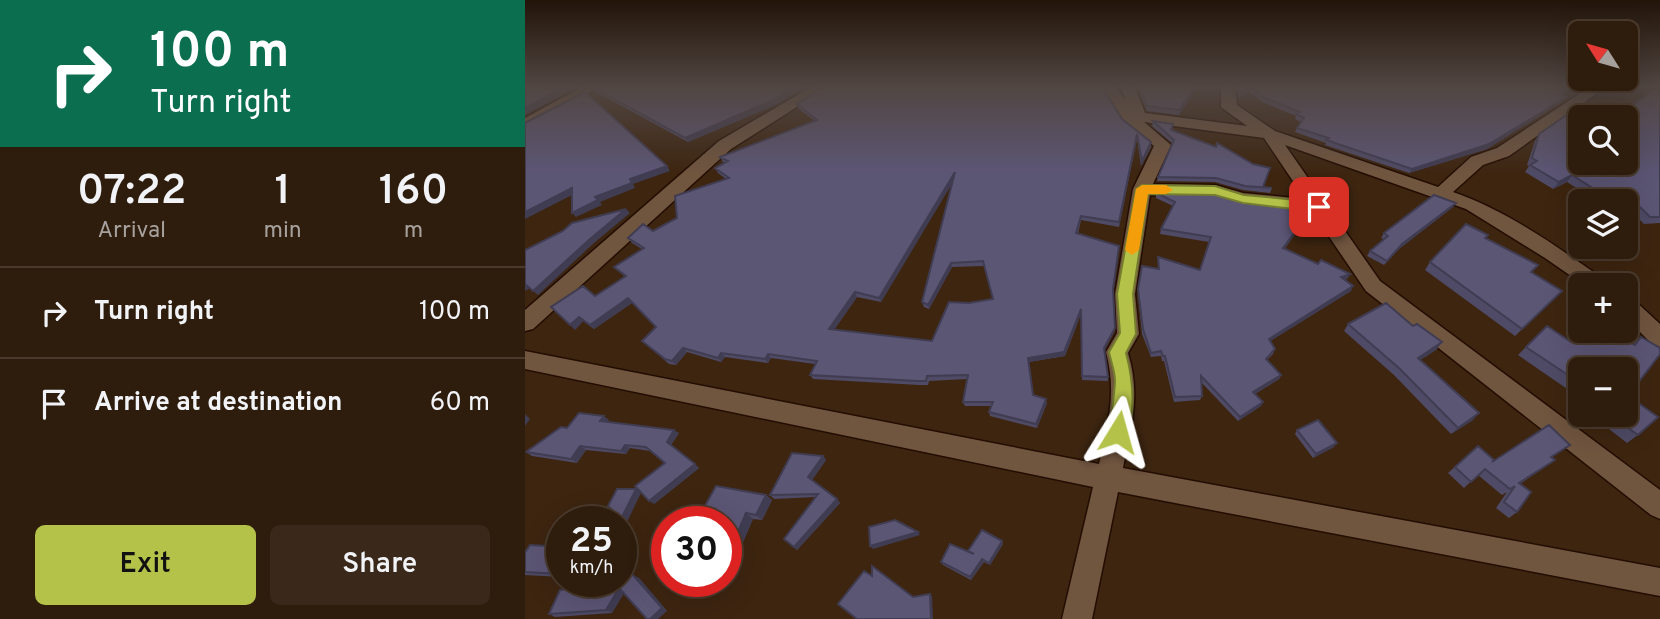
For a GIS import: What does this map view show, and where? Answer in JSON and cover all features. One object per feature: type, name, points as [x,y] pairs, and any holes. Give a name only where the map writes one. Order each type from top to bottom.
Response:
[{"type":"street","points":[[525,323],[725,145],[773,116]]},
{"type":"street","points":[[1242,116],[1269,134],[1373,286],[1660,504]]},
{"type":"street","points":[[1442,194],[1449,184],[1477,161],[1503,152],[1556,116]]},
{"type":"street","points":[[1134,118],[1269,134],[1442,194],[1472,205],[1502,221],[1580,273]]},
{"type":"street","points":[[1077,619],[1123,410],[1124,377],[1118,352],[1128,334],[1125,294],[1142,189],[1163,145],[1134,118]]},
{"type":"street","points":[[1142,189],[1215,191],[1243,199],[1319,207]]},
{"type":"street","points":[[1638,317],[1660,338]]},
{"type":"street","points":[[525,360],[1109,478],[1660,582]]},
{"type":"building","points":[[539,116],[611,116],[667,166],[630,179],[632,183],[595,197],[598,200],[572,213],[572,188],[525,212],[525,123]]},
{"type":"building","points":[[645,116],[736,116],[685,138]]},
{"type":"building","points":[[812,116],[1120,116],[1151,142],[1142,161],[1137,134],[1119,222],[1081,216],[1076,233],[1119,246],[1113,289],[1115,328],[1104,348],[1108,377],[1082,376],[1081,309],[1064,352],[1028,358],[1033,395],[1046,399],[1036,424],[989,412],[993,402],[963,402],[968,375],[927,376],[926,381],[917,381],[810,375],[817,361],[768,354],[765,359],[721,353],[718,358],[683,348],[672,361],[665,359],[642,341],[656,327],[628,298],[590,325],[579,317],[570,325],[551,307],[583,286],[595,296],[626,276],[614,267],[644,248],[628,238],[643,224],[653,231],[677,218],[675,196],[729,178],[715,168],[728,161],[720,157],[817,120]],"holes":[[[955,172],[922,302],[928,305],[951,263],[983,261],[993,299],[969,303],[949,302],[932,341],[829,329],[855,292],[879,298]]]},
{"type":"building","points":[[1300,116],[1536,116],[1489,144],[1412,169],[1297,128],[1304,118]]},
{"type":"building","points":[[1568,116],[1568,175],[1572,175],[1559,182],[1530,165],[1537,161],[1532,158],[1539,134]]},
{"type":"building","points":[[1638,116],[1660,116],[1660,217],[1650,217],[1638,205],[1638,189],[1594,189],[1572,175],[1638,175]]},
{"type":"building","points":[[1153,121],[1173,124],[1171,130],[1216,147],[1217,143],[1253,164],[1270,168],[1263,187],[1272,188],[1245,186],[1216,178],[1158,177],[1174,140]]},
{"type":"building","points":[[1156,193],[1216,195],[1244,203],[1289,208],[1300,212],[1302,222],[1283,248],[1318,264],[1321,260],[1350,274],[1341,277],[1353,286],[1269,339],[1275,349],[1266,359],[1281,375],[1253,392],[1263,402],[1240,417],[1201,376],[1202,396],[1175,397],[1165,356],[1161,351],[1151,353],[1143,329],[1138,289],[1142,266],[1159,269],[1158,257],[1200,270],[1211,237],[1161,229],[1175,202]]},
{"type":"building","points":[[1434,195],[1456,203],[1402,244],[1387,261],[1370,251],[1388,236],[1384,233]]},
{"type":"building","points":[[626,209],[533,291],[525,284],[525,250],[563,231],[572,223]]},
{"type":"building","points":[[1466,224],[1488,235],[1485,238],[1538,265],[1531,272],[1562,291],[1522,329],[1430,262]]},
{"type":"building","points":[[1386,303],[1413,326],[1417,324],[1442,342],[1418,358],[1479,413],[1458,428],[1399,368],[1348,324]]},
{"type":"building","points":[[1547,326],[1568,340],[1568,343],[1635,345],[1641,337],[1660,348],[1660,354],[1638,383],[1638,357],[1568,357],[1568,375],[1526,347]]},
{"type":"building","points":[[1638,403],[1658,417],[1638,435],[1627,427],[1638,427]]},
{"type":"building","points":[[579,413],[604,416],[600,421],[674,430],[667,442],[695,464],[649,501],[635,486],[665,463],[646,447],[625,445],[621,451],[580,446],[571,459],[526,452],[561,427],[567,428]]},
{"type":"building","points":[[1318,420],[1337,443],[1316,454],[1297,430]]},
{"type":"building","points":[[1549,425],[1570,445],[1551,457],[1555,460],[1519,483],[1531,492],[1517,512],[1504,502],[1515,486],[1510,489],[1485,469],[1471,482],[1455,467],[1478,446],[1494,460],[1492,462]]},
{"type":"building","points":[[792,453],[823,456],[808,477],[837,499],[794,547],[784,539],[818,494],[770,495]]},
{"type":"building","points":[[716,486],[766,495],[756,515],[746,513],[742,523],[742,506],[705,506]]},
{"type":"building","points":[[617,489],[636,489],[628,506],[608,506]]},
{"type":"building","points":[[895,520],[918,532],[870,546],[869,527]]},
{"type":"building","points":[[982,530],[1002,541],[989,563],[982,559],[970,577],[941,562],[950,544],[974,554],[968,551]]},
{"type":"building","points":[[530,545],[546,546],[546,573],[525,572],[526,551]]},
{"type":"building","points":[[872,566],[913,597],[930,594],[931,619],[857,619],[838,604],[864,571],[872,576]]},
{"type":"building","points":[[637,580],[662,608],[647,619],[627,597],[637,597]]},
{"type":"building","points":[[557,597],[614,597],[606,610],[549,614]]},
{"type":"slow traffic","points":[[1132,250],[1142,189],[1166,190]]},
{"type":"route","points":[[1118,432],[1123,410],[1124,377],[1118,352],[1128,334],[1125,294],[1142,189],[1215,191],[1243,199],[1319,207]]}]
